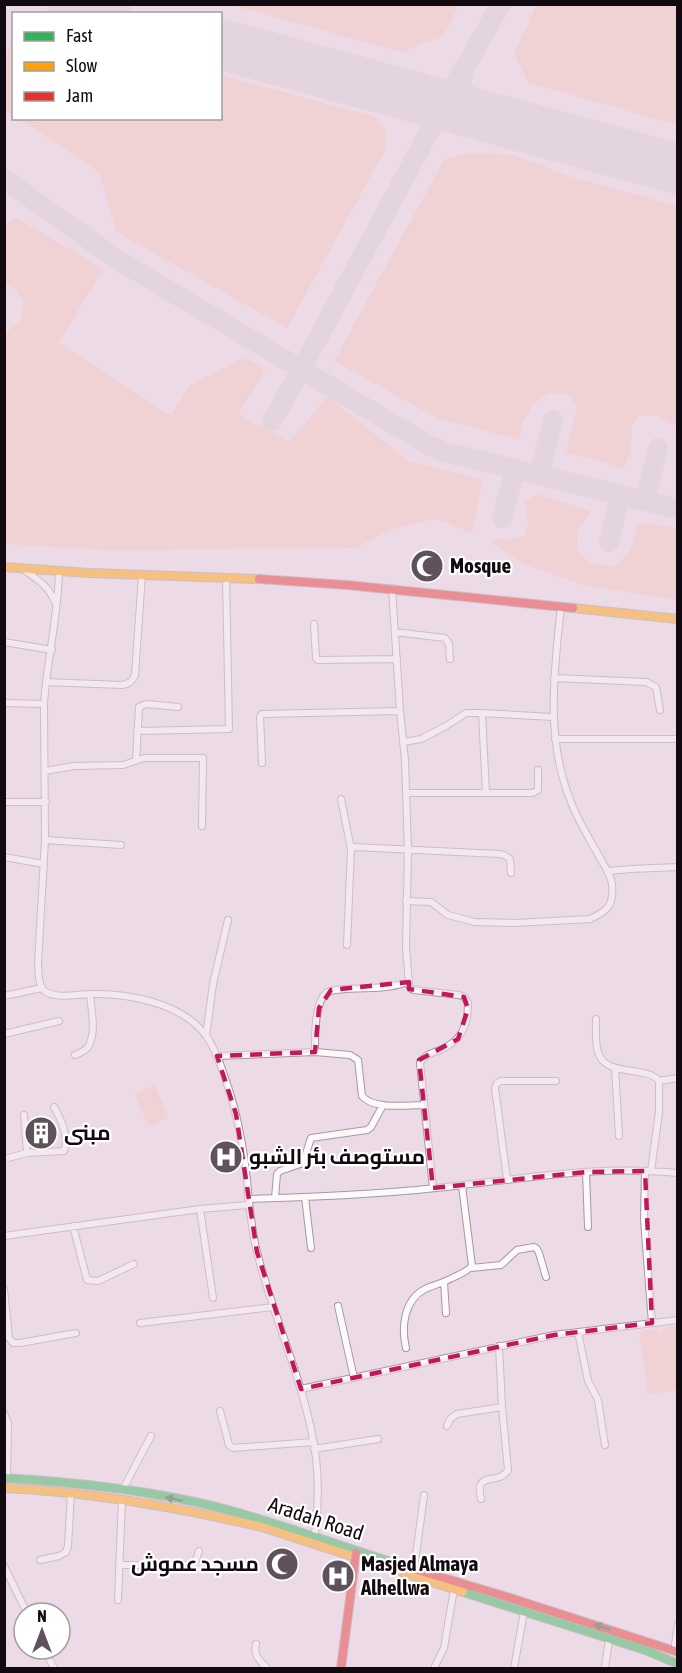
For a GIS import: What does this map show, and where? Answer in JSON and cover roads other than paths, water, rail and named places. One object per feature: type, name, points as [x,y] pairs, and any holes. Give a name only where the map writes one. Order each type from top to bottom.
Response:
[{"type":"main road","points":[[4,567],[142,575],[272,579],[392,588],[678,619]]},
{"type":"main road","name":"Aradah Road","points":[[6,1478],[56,1481],[122,1494]]},
{"type":"main road","name":"Aradah Road","points":[[4,1488],[172,1498],[244,1515],[454,1589],[645,1650],[671,1664]]},
{"type":"main road","points":[[341,1668],[356,1554]]},
{"type":"main road","name":"Aradah Road","points":[[356,1554],[481,1588],[676,1652]]},
{"type":"street","points":[[23,569],[48,588],[57,608]]},
{"type":"street","points":[[59,571],[57,608],[44,704],[46,802],[38,963],[40,982],[47,993],[56,995],[123,995],[161,1005],[192,1021],[206,1036],[217,1056],[236,1114],[257,1252],[301,1389],[314,1446],[317,1474],[314,1540]]},
{"type":"street","points":[[46,682],[122,686],[132,681],[136,666],[142,575]]},
{"type":"street","points":[[137,731],[229,729],[226,578]]},
{"type":"street","points":[[392,588],[404,742],[409,982],[411,989],[459,995],[468,1004],[463,1030],[458,1039],[421,1060],[423,1105],[433,1188]]},
{"type":"street","points":[[406,901],[431,902],[448,915],[475,922],[515,923],[590,919],[601,914],[611,905],[612,886],[608,871],[570,801],[557,753],[553,717],[554,678],[561,606]]},
{"type":"street","points":[[314,624],[318,660],[397,659]]},
{"type":"street","points":[[395,632],[445,638],[449,644],[450,659]]},
{"type":"street","points":[[4,642],[52,650]]},
{"type":"street","points":[[554,678],[646,682],[656,687],[660,710]]},
{"type":"street","points":[[4,703],[44,704]]},
{"type":"street","points":[[136,761],[140,707],[142,705],[178,707]]},
{"type":"street","points":[[262,763],[260,716],[262,714],[400,711]]},
{"type":"street","points":[[404,742],[422,739],[466,713],[553,717]]},
{"type":"street","points":[[482,713],[486,793]]},
{"type":"street","points":[[555,739],[678,739]]},
{"type":"street","points":[[45,771],[74,766],[123,765],[144,758],[203,758],[202,826]]},
{"type":"street","points":[[406,794],[537,792],[538,770]]},
{"type":"street","points":[[341,799],[351,849],[349,853],[347,945]]},
{"type":"street","points":[[4,802],[46,802]]},
{"type":"street","points":[[45,840],[121,845]]},
{"type":"street","points":[[351,849],[354,847],[504,855],[510,859],[511,873]]},
{"type":"street","points":[[4,856],[44,864]]},
{"type":"street","points":[[608,871],[678,867]]},
{"type":"street","points":[[206,1036],[213,984],[228,920]]},
{"type":"street","points":[[315,1052],[318,1012],[327,992],[385,988],[409,982]]},
{"type":"street","points":[[4,996],[42,988]]},
{"type":"street","points":[[75,1055],[88,1047],[91,1037],[90,994]]},
{"type":"street","points":[[596,1019],[598,1051],[604,1061],[615,1068],[653,1076],[659,1082],[659,1112],[648,1171],[645,1236],[652,1323]]},
{"type":"street","points":[[4,1034],[59,1022]]},
{"type":"street","points":[[217,1056],[315,1052],[350,1055],[358,1060],[362,1096],[371,1104],[423,1105]]},
{"type":"street","points":[[615,1068],[619,1136]]},
{"type":"street","points":[[659,1082],[678,1078]]},
{"type":"street","points":[[507,1179],[495,1088],[497,1083],[501,1081],[556,1081]]},
{"type":"street","points":[[275,1198],[277,1174],[303,1164],[311,1138],[367,1130],[383,1105]]},
{"type":"street","points":[[4,1159],[27,1153],[62,1152],[66,1149],[63,1125],[54,1107]]},
{"type":"street","points":[[24,1115],[27,1153]]},
{"type":"street","points":[[586,1172],[588,1227]]},
{"type":"street","points":[[4,1236],[275,1198],[462,1186],[507,1179],[586,1172],[678,1173]]},
{"type":"street","points":[[462,1186],[471,1268]]},
{"type":"street","points":[[305,1197],[311,1248]]},
{"type":"street","points":[[200,1209],[213,1298]]},
{"type":"street","points":[[73,1226],[87,1281],[98,1281],[134,1264]]},
{"type":"street","points":[[406,1348],[405,1317],[412,1300],[424,1290],[471,1268],[501,1265],[517,1250],[534,1247],[539,1253],[546,1277]]},
{"type":"street","points":[[444,1282],[446,1313]]},
{"type":"street","points":[[4,1289],[9,1338],[13,1343],[31,1342],[76,1332]]},
{"type":"street","points":[[338,1306],[354,1378]]},
{"type":"street","points":[[140,1323],[273,1307]]},
{"type":"street","points":[[301,1389],[554,1335],[678,1320]]},
{"type":"street","points":[[578,1332],[588,1381],[598,1400],[605,1445]]},
{"type":"street","points":[[480,1499],[482,1482],[501,1477],[508,1470],[499,1346]]},
{"type":"street","points":[[447,1426],[450,1419],[457,1414],[502,1407]]},
{"type":"street","points":[[220,1411],[229,1444],[233,1448],[314,1446],[378,1439]]},
{"type":"street","points":[[4,1413],[8,1423],[6,1478]]},
{"type":"street","points":[[118,1600],[122,1494],[151,1436]]},
{"type":"street","points":[[40,1560],[66,1552],[71,1492]]},
{"type":"street","points":[[414,1570],[424,1495]]},
{"type":"street","points":[[119,1565],[191,1564],[196,1560],[199,1551]]},
{"type":"street","points":[[4,1566],[21,1601]]},
{"type":"street","points":[[434,1668],[444,1648],[454,1589]]},
{"type":"street","points":[[514,1668],[524,1612]]},
{"type":"street","points":[[676,1652],[678,1624]]},
{"type":"street","points":[[605,1668],[609,1639]]},
{"type":"street","points":[[256,1644],[256,1656],[267,1668]]},
{"type":"place","name":"Mosque","points":[[427,566]]},
{"type":"place","name":"مبنى","points":[[41,1133]]},
{"type":"place","name":"مستوصف بئر الشبو","points":[[226,1157]]},
{"type":"place","name":"مسجد عموش","points":[[282,1564]]},
{"type":"place","name":"Masjed Almaya Alhellwa","points":[[338,1576]]}]
